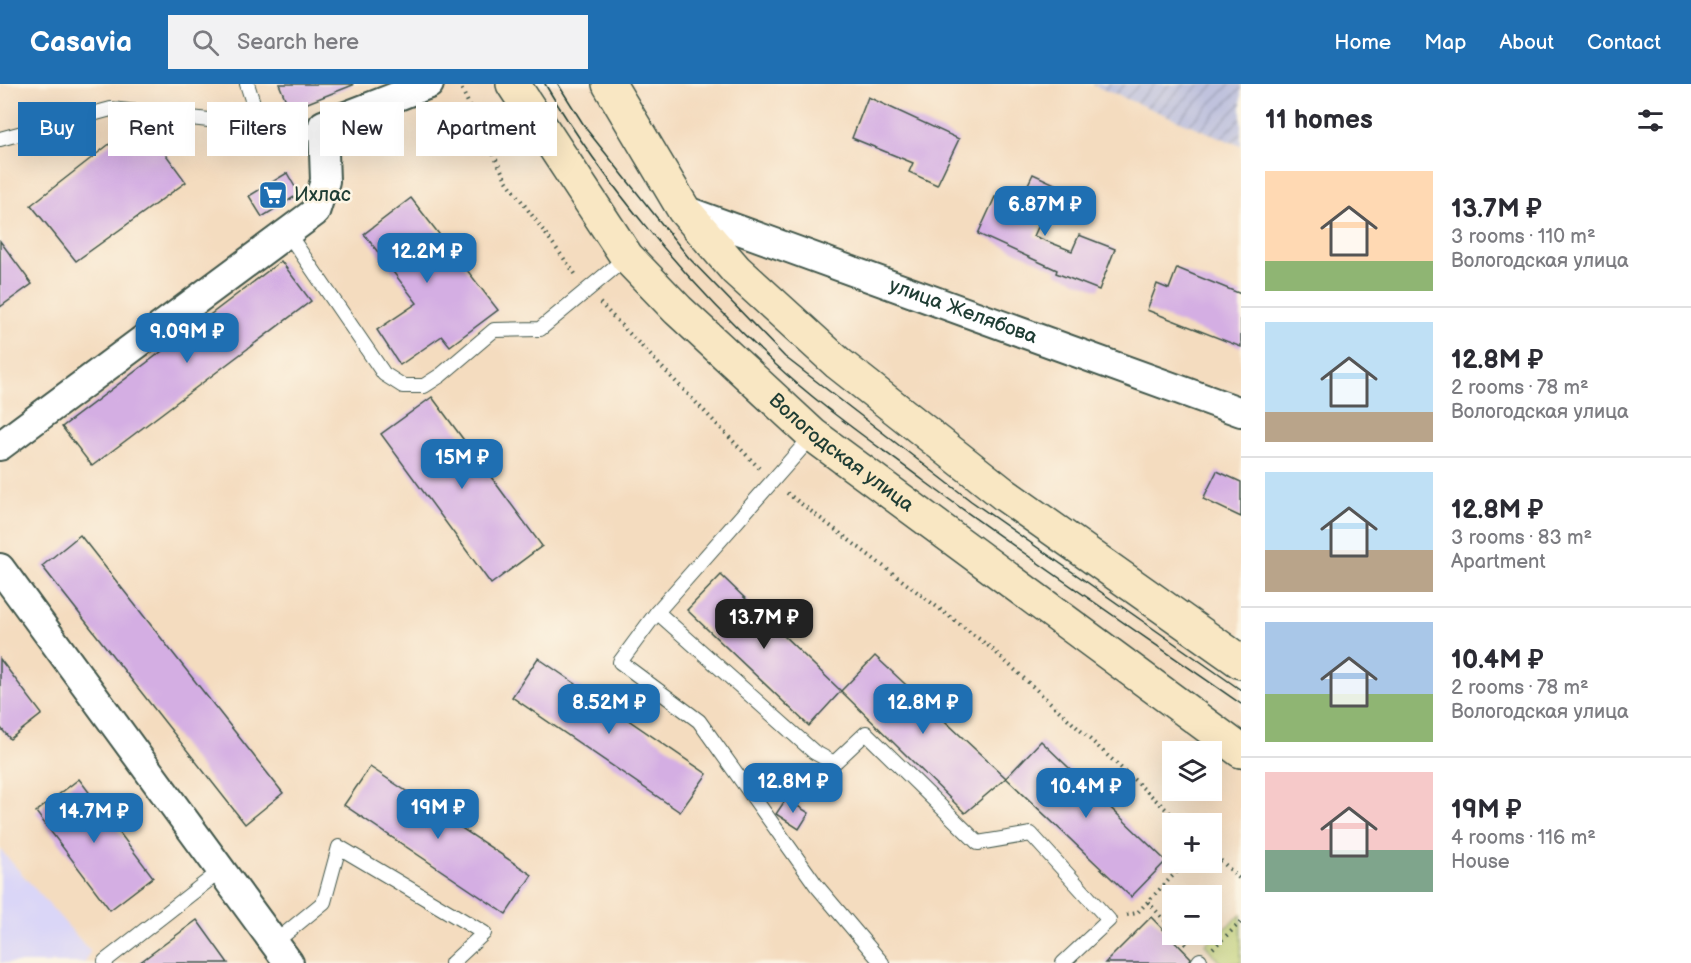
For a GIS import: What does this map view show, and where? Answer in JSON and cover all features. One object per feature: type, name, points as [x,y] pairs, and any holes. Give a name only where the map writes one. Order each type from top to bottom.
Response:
[{"type":"main road","name":"Вологодская улица","points":[[513,84],[627,257],[678,310],[813,435],[1241,751]]},
{"type":"main road","points":[[609,84],[684,210],[736,270],[838,363],[1005,495],[1241,662]]},
{"type":"street","points":[[382,102],[429,84]]},
{"type":"street","points":[[0,446],[315,212],[325,181],[324,156]]},
{"type":"street","name":"улица Желябова","points":[[684,210],[1241,412]]},
{"type":"street","points":[[0,568],[223,869],[282,953]]},
{"type":"lane","points":[[247,84],[253,102]]},
{"type":"lane","points":[[0,139],[111,109],[207,120]]},
{"type":"lane","points":[[287,231],[384,374],[403,386],[424,386],[441,375],[494,330],[540,329],[627,257]]},
{"type":"lane","points":[[813,435],[657,612],[620,662],[699,721],[816,885],[882,963]]},
{"type":"lane","points":[[657,612],[813,752],[834,763],[866,733],[978,843],[1031,834],[1109,920],[1063,963]]},
{"type":"lane","points":[[282,953],[324,902],[339,847],[484,933],[452,963]]},
{"type":"lane","points":[[106,963],[105,961],[223,869]]},
{"type":"path","points":[[1222,862],[1241,880]]},
{"type":"path","points":[[1109,920],[1137,913],[1176,873]]},
{"type":"path","points":[[1148,902],[1162,917]]},
{"type":"path","points":[[1199,961],[1241,922]]},
{"type":"shaded area","points":[[1090,84],[1241,84],[1241,146]]},
{"type":"shaded area","points":[[0,849],[90,951],[85,963],[0,963]]},
{"type":"green space","points":[[1241,915],[1241,963],[1220,963],[1206,945],[1222,945],[1222,930]]},
{"type":"building","points":[[279,84],[353,85],[308,103],[287,102]]},
{"type":"building","points":[[868,97],[959,139],[937,185],[909,172],[913,163],[852,138]]},
{"type":"building","points":[[108,145],[108,156],[167,156],[186,182],[76,261],[31,205]]},
{"type":"building","points":[[287,173],[299,194],[262,217],[249,196]]},
{"type":"building","points":[[1033,174],[1057,185],[1034,236],[1072,251],[1079,235],[1115,249],[1099,290],[1056,273],[1057,270],[978,234],[995,197],[1017,207]]},
{"type":"building","points":[[411,198],[498,310],[450,346],[442,336],[400,365],[377,330],[417,303],[364,234]]},
{"type":"building","points":[[0,241],[32,284],[0,307]]},
{"type":"building","points":[[281,261],[311,301],[92,466],[62,427]]},
{"type":"building","points":[[1177,268],[1241,294],[1241,347],[1147,310],[1157,284],[1169,289]]},
{"type":"building","points":[[432,397],[542,546],[491,584],[381,434]]},
{"type":"building","points":[[1217,471],[1241,482],[1241,517],[1203,499]]},
{"type":"building","points":[[80,535],[283,793],[245,824],[42,566]]},
{"type":"building","points":[[721,575],[841,691],[809,726],[687,610]]},
{"type":"building","points":[[875,656],[1006,778],[965,813],[841,691]]},
{"type":"building","points":[[538,658],[707,774],[680,812],[512,697]]},
{"type":"building","points":[[0,659],[42,714],[10,739],[0,727]]},
{"type":"building","points":[[1041,741],[1162,857],[1162,865],[1131,897],[1006,778]]},
{"type":"building","points":[[370,767],[532,875],[506,914],[344,805]]},
{"type":"building","points":[[79,779],[153,877],[110,910],[36,812]]},
{"type":"building","points":[[786,799],[809,813],[799,829],[776,814]]},
{"type":"building","points":[[1151,917],[1162,928],[1162,945],[1178,945],[1191,958],[1189,963],[1105,963]]},
{"type":"building","points":[[197,920],[228,963],[139,963]]},
{"type":"tram line","points":[[545,84],[594,159],[650,232],[711,301],[775,364],[848,424],[963,510],[1241,704]]},
{"type":"tram line","points":[[558,84],[587,130],[689,258],[785,357],[971,501],[1241,690]]},
{"type":"place","name":"Ихлас","points":[[273,195]]}]
